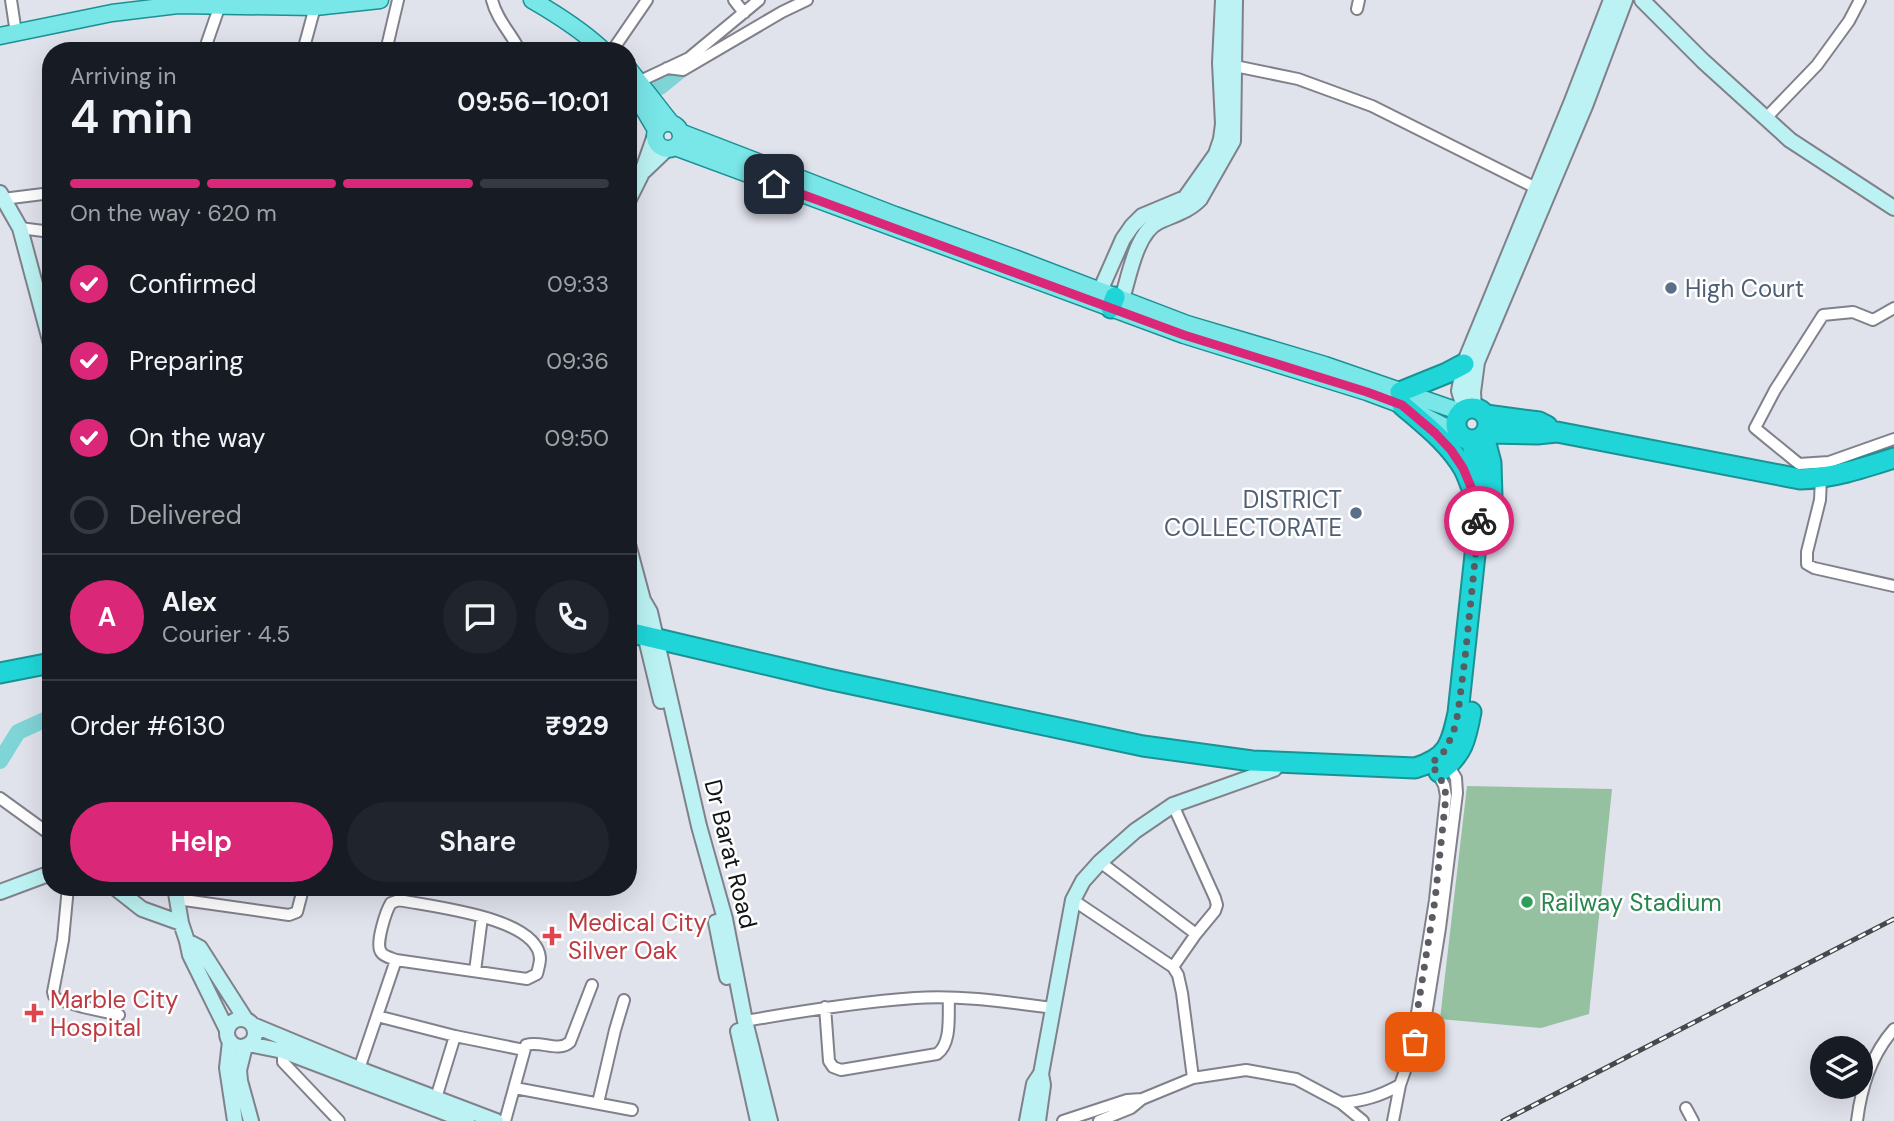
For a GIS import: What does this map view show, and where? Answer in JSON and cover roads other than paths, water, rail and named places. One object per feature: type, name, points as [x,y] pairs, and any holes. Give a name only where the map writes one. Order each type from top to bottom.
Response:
[{"type":"highway","points":[[1464,364],[1401,399],[1451,450],[1463,468],[1480,508]]},
{"type":"highway","points":[[1473,424],[1539,422],[1557,432],[1800,479],[1854,471],[1894,458]]},
{"type":"highway","points":[[1440,765],[1453,734],[1458,713],[1480,508],[1473,424]]},
{"type":"highway","points":[[643,636],[828,679],[1129,743],[1277,765],[1415,768],[1440,765],[1460,752],[1466,740],[1490,531],[1492,463],[1473,424]]},
{"type":"highway","points":[[0,673],[42,665]]},
{"type":"highway","points":[[0,685],[42,678]]},
{"type":"main road","points":[[8,34],[112,13],[178,5],[315,7],[380,0]]},
{"type":"main road","points":[[532,0],[599,42]]},
{"type":"main road","points":[[552,0],[595,30],[605,42]]},
{"type":"main road","points":[[637,96],[667,137],[1112,299],[1325,365],[1401,399],[1473,424]]},
{"type":"street","points":[[8,34],[11,0]]},
{"type":"street","points":[[388,42],[398,0]]},
{"type":"street","points":[[492,0],[500,21],[515,42]]},
{"type":"street","points":[[618,42],[647,0]]},
{"type":"street","points":[[734,0],[744,13]]},
{"type":"street","points":[[637,87],[667,68],[689,58],[759,0]]},
{"type":"street","points":[[667,68],[683,71],[807,0]]},
{"type":"street","points":[[1112,299],[1147,229],[1194,206],[1233,141],[1223,0]]},
{"type":"street","points":[[1112,299],[1123,239],[1132,226],[1142,216],[1185,198],[1216,154],[1223,124],[1235,0]]},
{"type":"street","points":[[1473,424],[1459,391],[1464,364],[1611,0]]},
{"type":"street","points":[[1473,424],[1473,391],[1477,362],[1585,106],[1625,0]]},
{"type":"street","points":[[1642,0],[1703,61],[1790,140],[1894,208]]},
{"type":"street","points":[[1766,118],[1817,65],[1849,22],[1860,0]]},
{"type":"street","points":[[207,42],[220,5]]},
{"type":"street","points":[[305,42],[315,7]]},
{"type":"street","points":[[1227,64],[1298,79],[1372,106],[1536,188]]},
{"type":"street","points":[[637,183],[667,137]]},
{"type":"street","points":[[42,194],[2,196],[20,228],[42,310]]},
{"type":"street","points":[[20,228],[42,231]]},
{"type":"street","points":[[1894,308],[1873,320],[1853,312],[1823,315],[1775,390],[1755,428],[1799,464],[1829,462],[1894,439]]},
{"type":"street","points":[[1821,478],[1820,500],[1807,552],[1807,564],[1814,568],[1894,586]]},
{"type":"street","name":"Dr Barat Road","points":[[637,578],[643,600],[640,614],[643,636],[716,922],[758,1121]]},
{"type":"street","name":"Dr Barat Road","points":[[643,636],[728,932],[770,1121]]},
{"type":"street","points":[[1027,1121],[1034,1084],[1041,1074],[1073,900],[1083,881],[1135,831],[1174,805],[1277,765]]},
{"type":"street","points":[[1393,1121],[1399,1084],[1415,1042],[1422,1035],[1424,1028],[1450,858],[1457,793],[1456,778],[1440,765]]},
{"type":"street","points":[[0,798],[42,828]]},
{"type":"street","points":[[1173,967],[1217,905],[1174,805]]},
{"type":"street","points":[[1100,862],[1196,934]]},
{"type":"street","points":[[0,892],[42,876]]},
{"type":"street","points":[[67,896],[54,996],[83,1007],[119,1015]]},
{"type":"street","points":[[125,896],[142,909],[181,923]]},
{"type":"street","points":[[176,896],[190,955],[228,1035],[236,1046],[247,1045],[283,1051],[467,1121]]},
{"type":"street","points":[[191,896],[289,915],[297,912],[301,896]]},
{"type":"street","points":[[1073,900],[1173,967],[1178,975],[1182,993],[1193,1078]]},
{"type":"street","points":[[399,901],[506,923],[522,932],[535,945],[540,956],[537,974],[527,979],[396,960],[383,955],[379,951],[379,943],[386,910],[391,903],[399,901]]},
{"type":"street","points":[[475,971],[482,917]]},
{"type":"street","points":[[187,941],[200,948],[249,1022],[255,1037],[247,1045],[239,1070],[251,1121]]},
{"type":"street","points":[[359,1069],[396,960]]},
{"type":"street","points":[[505,1121],[526,1045],[566,1046],[570,1042],[592,985]]},
{"type":"street","points":[[746,1021],[825,1007],[916,998],[979,998],[1053,1008]]},
{"type":"street","points":[[825,1007],[829,1061],[833,1067],[841,1070],[937,1054],[944,1049],[946,1040],[949,998]]},
{"type":"street","points":[[598,1103],[624,1000]]},
{"type":"street","points":[[377,1016],[454,1036],[524,1050]]},
{"type":"street","points":[[235,1121],[227,1068],[228,1035],[234,1020],[249,1022],[359,1069],[496,1121]]},
{"type":"street","points":[[1857,1121],[1859,1101],[1867,1073],[1894,1029]]},
{"type":"street","points":[[436,1098],[454,1036]]},
{"type":"street","points":[[283,1051],[283,1062],[339,1121]]},
{"type":"street","points":[[1099,1121],[1131,1108],[1142,1099],[1193,1078],[1246,1070],[1296,1079],[1341,1103],[1363,1121]]},
{"type":"street","points":[[1038,1121],[1044,1085],[1041,1074]]},
{"type":"street","points":[[1341,1103],[1362,1101],[1381,1095],[1399,1084]]},
{"type":"street","points":[[515,1088],[632,1110]]},
{"type":"street","points":[[1063,1121],[1126,1100],[1142,1099]]},
{"type":"street","points":[[1686,1108],[1693,1121]]},
{"type":"waterway","points":[[660,87],[681,70]]},
{"type":"waterway","points":[[0,761],[18,732],[42,721]]},
{"type":"railway","points":[[1503,1121],[1894,919]]},
{"type":"place","name":"High Court","points":[[1671,288]]},
{"type":"place","name":"DISTRICT COLLECTORATE","points":[[1356,513]]},
{"type":"place","name":"Railway Stadium","points":[[1527,902]]},
{"type":"place","name":"Medical City Silver Oak","points":[[552,936]]},
{"type":"place","name":"Marble City Hospital","points":[[34,1013]]}]
